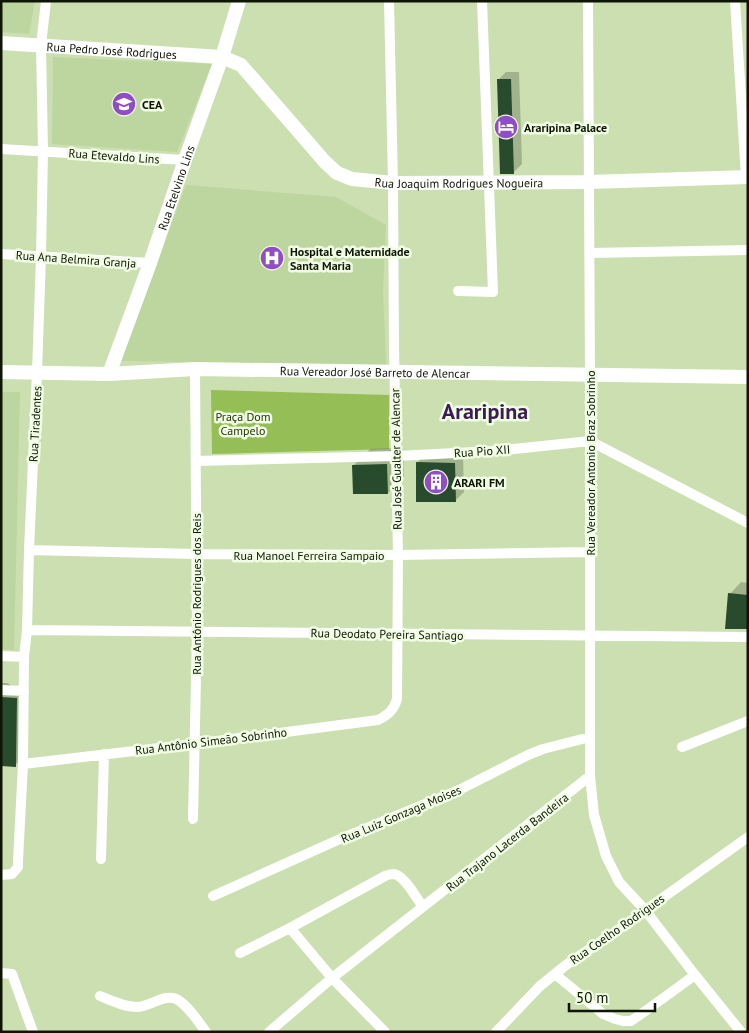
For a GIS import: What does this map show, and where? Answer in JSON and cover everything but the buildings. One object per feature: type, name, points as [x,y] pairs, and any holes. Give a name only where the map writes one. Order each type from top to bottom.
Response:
[{"type":"main road","name":"Rua Etelvino Lins","points":[[109,374],[222,57],[239,1]]},
{"type":"main road","name":"Rua Pedro José Rodrigues","points":[[1,43],[222,57]]},
{"type":"main road","name":"Rua Joaquim Rodrigues Nogueira","points":[[222,57],[241,64],[325,162],[337,173],[352,179],[393,183],[589,182],[747,177]]},
{"type":"main road","name":"Rua Vereador José Barreto de Alencar","points":[[1,372],[109,374],[195,369],[748,377]]},
{"type":"street","name":"Rua Tiradentes","points":[[1,875],[12,874],[18,867],[19,848],[23,764],[24,657],[27,630],[41,256],[43,151],[41,45],[46,1]]},
{"type":"street","name":"Rua José Gualter de Alencar","points":[[390,1],[398,555],[397,699],[394,707]]},
{"type":"street","points":[[458,291],[494,292],[482,1]]},
{"type":"street","name":"Rua Vereador Antonio Braz Sobrinho","points":[[588,1],[590,776],[594,815],[606,856],[619,882],[645,910],[741,1032]]},
{"type":"street","points":[[735,1],[747,177]]},
{"type":"street","name":"Rua Etevaldo Lins","points":[[1,148],[185,160]]},
{"type":"street","points":[[590,253],[748,250]]},
{"type":"street","name":"Rua Ana Belmira Granja","points":[[1,254],[150,263]]},
{"type":"street","name":"Rua Antônio Rodrigues dos Reis","points":[[193,819],[197,632],[195,369]]},
{"type":"street","points":[[590,441],[748,523]]},
{"type":"street","name":"Rua Pio XII","points":[[196,461],[396,456],[495,451],[590,441]]},
{"type":"street","name":"Rua Manoel Ferreira Sampaio","points":[[29,550],[196,554],[398,555],[590,552]]},
{"type":"street","name":"Rua Deodato Pereira Santiago","points":[[27,630],[748,637]]},
{"type":"street","points":[[1,656],[24,657]]},
{"type":"street","points":[[1,690],[24,691]]},
{"type":"street","name":"Rua Antônio Simeão Sobrinho","points":[[23,764],[378,720],[387,715],[394,707]]},
{"type":"street","points":[[682,747],[748,720]]},
{"type":"street","name":"Rua Luiz Gonzaga Moises","points":[[213,896],[340,839],[461,789],[528,755],[590,737]]},
{"type":"street","points":[[101,859],[104,754]]},
{"type":"street","name":"Rua Trajano Lacerda Bandeira","points":[[268,1032],[332,978],[590,776]]},
{"type":"street","name":"Rua Coelho Rodrigues","points":[[496,1032],[540,986],[566,965],[748,838]]},
{"type":"street","points":[[240,953],[393,874],[404,880],[423,907]]},
{"type":"street","points":[[290,928],[332,978],[385,1032]]},
{"type":"street","points":[[6,973],[33,1032]]},
{"type":"street","points":[[555,974],[603,1014],[623,1021],[631,1020],[644,1012],[695,974]]},
{"type":"street","points":[[100,996],[137,1007],[173,998],[188,1009],[206,1032]]},
{"type":"shaded area","points":[[1,1],[35,1],[29,34],[1,32]]},
{"type":"shaded area","name":"CEA","points":[[53,57],[212,64],[177,152],[52,144]]},
{"type":"shaded area","name":"Hospital e Maternidade Santa Maria","points":[[186,185],[336,197],[386,225],[383,290],[386,365],[121,361]]},
{"type":"shaded area","points":[[1,392],[20,392],[14,650],[1,649]]},
{"type":"green space","name":"Praça Dom Campelo","points":[[211,390],[389,395],[389,449],[212,454]]},
{"type":"place","name":"CEA","points":[[124,104]]},
{"type":"place","name":"Araripina Palace","points":[[506,127]]},
{"type":"place","name":"Hospital e Maternidade Santa Maria","points":[[272,258]]},
{"type":"place","name":"ARARI FM","points":[[436,482]]},
{"type":"district","name":"Araripina","points":[[485,411]]}]
